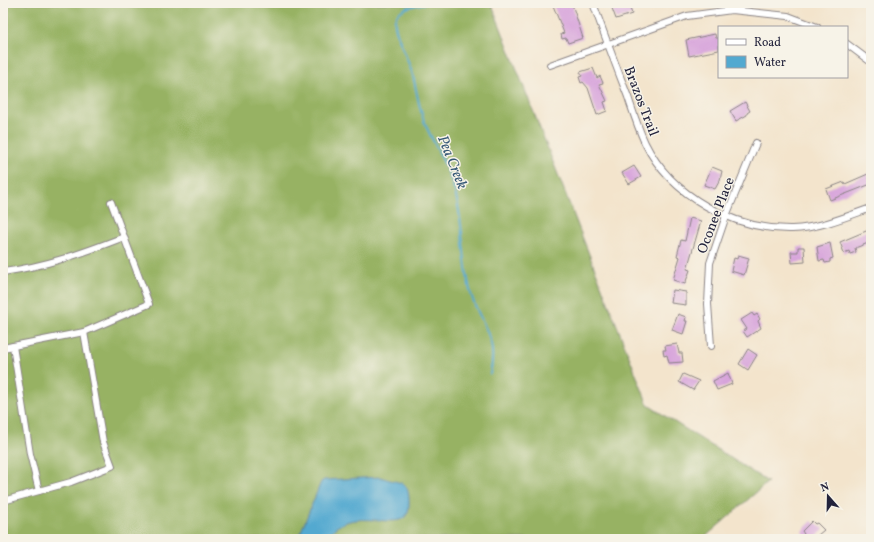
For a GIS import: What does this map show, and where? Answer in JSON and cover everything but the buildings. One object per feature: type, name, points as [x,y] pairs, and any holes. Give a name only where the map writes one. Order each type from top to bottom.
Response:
[{"type":"street","name":"Brazos Trail","points":[[593,3],[645,143],[666,174],[691,196],[726,216],[760,227],[793,229],[836,221],[871,208]]},
{"type":"street","points":[[550,66],[687,16],[732,10],[788,16],[814,26]]},
{"type":"street","points":[[848,45],[871,62]]},
{"type":"street","name":"Oconee Place","points":[[711,346],[708,304],[710,263],[726,216],[756,144]]},
{"type":"street","points":[[3,348],[84,332],[149,304],[111,202]]},
{"type":"street","points":[[3,272],[33,268],[66,259],[124,237]]},
{"type":"street","points":[[3,501],[70,482],[112,466],[103,442],[84,332]]},
{"type":"street","points":[[13,346],[30,454],[39,491]]},
{"type":"green space","points":[[3,3],[491,3],[648,405],[768,482],[703,539],[3,539]]},
{"type":"water","points":[[381,477],[398,482],[405,486],[408,490],[409,505],[406,515],[399,520],[349,521],[336,527],[326,539],[298,539],[321,482],[324,480]]},
{"type":"waterway","name":"Pea Creek","points":[[426,3],[404,9],[400,12],[395,19],[396,30],[413,76],[424,120],[446,166],[455,192],[471,294],[487,332],[492,350],[490,374]]}]
